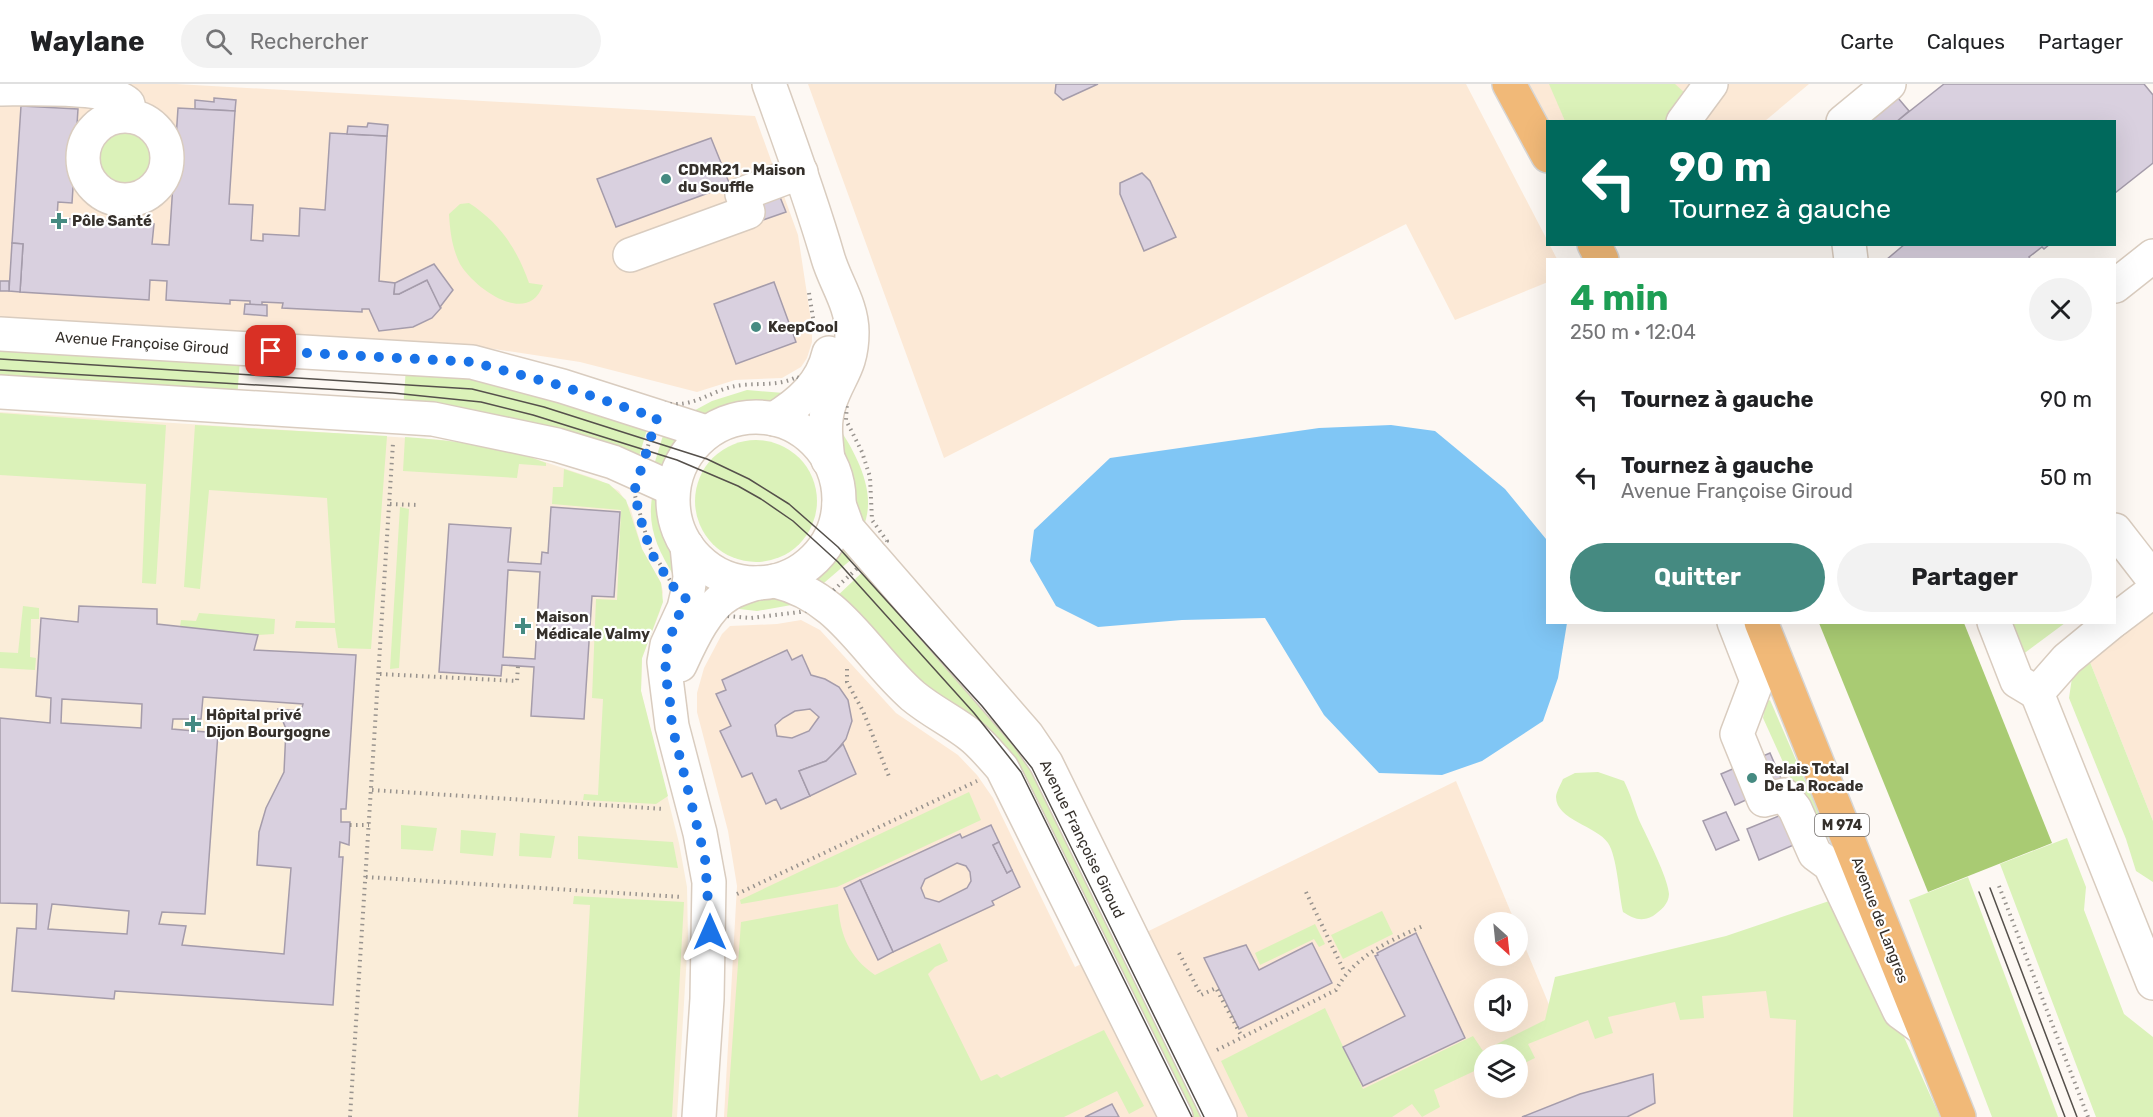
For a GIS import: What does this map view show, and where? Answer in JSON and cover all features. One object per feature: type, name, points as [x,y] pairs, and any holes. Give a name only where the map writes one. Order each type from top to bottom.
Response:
[{"type":"main road","points":[[1509,84],[1546,152]]},
{"type":"main road","points":[[1517,84],[1546,152]]},
{"type":"main road","name":"Avenue de Langres","points":[[1762,624],[1959,1117]]},
{"type":"street","points":[[769,84],[801,172],[828,258],[849,312],[852,328],[848,363],[824,390],[802,399],[774,419]]},
{"type":"street","points":[[1684,120],[1711,84]]},
{"type":"street","points":[[1845,120],[1889,84]]},
{"type":"street","points":[[0,89],[56,88],[115,95],[128,104],[130,116]]},
{"type":"street","points":[[630,255],[748,212],[742,194],[801,172]]},
{"type":"street","points":[[2116,285],[2153,256]]},
{"type":"street","name":"Avenue Françoise Giroud","points":[[0,334],[472,362],[562,386],[706,432],[746,418],[774,419],[802,431],[822,448],[834,470],[839,504],[848,529],[1027,735],[1046,763],[1220,1117]]},
{"type":"street","points":[[824,390],[828,460]]},
{"type":"street","points":[[0,392],[433,418],[557,445],[613,462],[673,489]]},
{"type":"street","points":[[706,432],[679,467],[673,489],[674,515],[687,546],[697,560],[718,575],[744,583],[766,582],[793,586],[895,680],[972,737],[1002,768],[1176,1117]]},
{"type":"street","name":"Avenue Françoise Giroud","points":[[699,604],[796,574],[815,560],[829,542],[838,520],[839,504]]},
{"type":"street","points":[[2116,531],[2153,579]]},
{"type":"street","points":[[687,546],[690,577],[699,604],[666,653],[665,677],[669,691],[672,726],[700,833],[709,882],[707,999],[699,1117]]},
{"type":"street","points":[[2116,620],[2153,591]]},
{"type":"street","points":[[1735,624],[1757,681],[1737,734],[1764,800],[1784,795],[1795,809],[1815,854],[1830,865],[1900,1012],[1922,1028]]},
{"type":"street","points":[[1995,624],[2017,681],[2037,693],[2153,983]]},
{"type":"street","points":[[2037,693],[2067,658],[2111,624]]},
{"type":"path","points":[[797,377],[824,390],[847,402],[846,420],[862,452],[870,477],[872,520],[887,541],[816,609],[751,618],[726,616],[699,604],[673,586],[649,546],[634,492],[661,403],[684,405],[741,385],[773,386],[797,377]]},
{"type":"path","points":[[350,1117],[380,674],[393,438]]},
{"type":"path","points":[[390,504],[419,505]]},
{"type":"path","points":[[847,661],[848,682],[863,711],[890,779]]},
{"type":"path","points":[[380,674],[517,681],[518,666]]},
{"type":"path","points":[[731,897],[983,778]]},
{"type":"path","points":[[372,790],[665,809]]},
{"type":"path","points":[[350,825],[369,825]]},
{"type":"path","points":[[366,877],[692,898]]},
{"type":"path","points":[[2000,886],[2088,1117]]},
{"type":"path","points":[[1306,892],[1346,972]]},
{"type":"path","points":[[1211,1053],[1336,990],[1346,972],[1372,951],[1423,926]]},
{"type":"path","points":[[1179,953],[1200,995],[1216,988],[1242,1037]]},
{"type":"shaded area","points":[[0,84],[176,84],[755,116],[798,235],[812,327],[812,342],[807,358],[801,367],[782,378],[735,380],[697,392],[580,362],[481,347],[0,317]]},
{"type":"shaded area","points":[[808,84],[1466,84],[1546,238],[1546,246],[1550,246],[1556,258],[1546,258],[1546,283],[1455,320],[1406,224],[944,458]]},
{"type":"shaded area","points":[[1526,84],[1809,84],[1766,120],[1547,120]]},
{"type":"shaded area","name":"Hôpital privé Dijon Bourgogne","points":[[0,412],[442,440],[504,450],[533,458],[599,480],[619,491],[631,510],[642,549],[661,583],[663,592],[660,611],[642,658],[641,691],[679,843],[687,887],[688,938],[677,1117],[0,1117]]},
{"type":"shaded area","points":[[2153,604],[2153,821],[2088,657]]},
{"type":"shaded area","points":[[801,620],[820,630],[896,713],[958,755],[977,775],[993,798],[1075,967],[1456,781],[1511,912],[1474,912],[1474,966],[1528,966],[1528,954],[1557,1024],[1786,920],[1863,1117],[724,1117],[737,886],[728,831],[697,712],[697,693],[704,668],[722,634],[730,626],[777,624]]},
{"type":"green space","points":[[1549,84],[1675,84],[1686,94],[1676,120],[1565,120]]},
{"type":"green space","points":[[132,124],[144,130],[153,139],[159,151],[157,171],[149,182],[132,192],[118,192],[101,182],[93,171],[91,151],[101,134],[112,126]]},
{"type":"green space","points":[[469,203],[490,219],[506,238],[519,259],[529,283],[543,285],[536,297],[526,303],[502,300],[489,293],[467,274],[455,252],[449,214],[460,204]]},
{"type":"green space","points":[[0,344],[240,359],[237,400],[0,386]]},
{"type":"green space","points":[[406,368],[457,372],[649,423],[637,463],[403,409]]},
{"type":"green space","points":[[747,390],[784,393],[767,408],[740,409],[710,417],[686,415],[712,401]]},
{"type":"green space","points":[[0,413],[166,425],[156,584],[142,583],[146,484],[0,475]]},
{"type":"green space","points":[[195,425],[387,436],[371,649],[338,648],[335,628],[295,628],[296,621],[335,623],[327,498],[209,490],[200,589],[184,587]]},
{"type":"green space","points":[[665,429],[684,441],[667,470],[654,465]]},
{"type":"green space","points":[[841,431],[860,466],[867,492],[868,505],[862,530],[848,506]]},
{"type":"green space","points":[[405,437],[494,448],[529,457],[546,463],[546,466],[519,464],[517,478],[403,471]]},
{"type":"green space","points":[[756,440],[779,445],[790,450],[799,458],[807,467],[812,478],[817,501],[812,524],[807,535],[799,544],[790,552],[779,557],[756,562],[733,557],[722,552],[713,544],[705,535],[700,524],[695,501],[700,478],[705,467],[713,458],[722,450],[733,445]]},
{"type":"green space","points":[[564,469],[609,484],[626,500],[642,549],[661,583],[663,602],[642,658],[641,691],[668,796],[656,804],[583,800],[584,794],[598,795],[603,699],[592,698],[596,599],[617,600],[621,510],[552,504],[553,487],[563,487]]},
{"type":"green space","points":[[653,492],[661,504],[681,563],[674,576],[654,536],[651,515]]},
{"type":"green space","points":[[400,507],[409,509],[399,668],[390,669]]},
{"type":"green space","points":[[840,541],[860,552],[818,588],[810,577],[822,567]]},
{"type":"green space","points":[[871,564],[1017,737],[1211,1117],[1185,1117],[1031,803],[938,702],[834,599]]},
{"type":"green space","points":[[766,593],[797,604],[757,611],[730,608]]},
{"type":"green space","points":[[23,606],[39,608],[39,619],[31,619],[30,657],[36,658],[35,670],[0,668],[0,652],[18,653]]},
{"type":"green space","points":[[199,613],[275,619],[274,634],[258,635],[180,627],[181,620],[196,621]]},
{"type":"green space","points":[[1819,624],[1964,624],[2052,843],[1928,892]]},
{"type":"green space","points":[[2006,624],[2064,624],[2018,658]]},
{"type":"green space","points":[[2088,657],[2153,821],[2153,882],[2136,871],[2126,839],[2069,698],[2073,671]]},
{"type":"green space","points":[[1770,700],[1829,836],[1825,840],[1813,828],[1763,718],[1766,702]]},
{"type":"green space","points":[[1598,772],[1624,781],[1665,878],[1669,894],[1666,904],[1649,918],[1638,919],[1623,912],[1616,866],[1608,843],[1603,837],[1563,812],[1558,805],[1556,795],[1563,779],[1575,773]]},
{"type":"green space","points":[[969,792],[981,820],[837,887],[741,904],[740,900]]},
{"type":"green space","points":[[401,825],[437,828],[433,851],[401,849]]},
{"type":"green space","points":[[461,830],[496,833],[493,856],[460,853]]},
{"type":"green space","points":[[520,833],[555,836],[551,858],[519,856]]},
{"type":"green space","points":[[578,836],[673,842],[678,868],[578,859]]},
{"type":"green space","points":[[2067,838],[2086,887],[2084,910],[2124,1014],[2153,1037],[2153,1117],[2096,1117],[2000,864]]},
{"type":"green space","points":[[1968,877],[2058,1117],[1992,1117],[1909,900]]},
{"type":"green space","points":[[574,896],[684,902],[672,1117],[578,1117],[590,905],[573,904]]},
{"type":"green space","points":[[1841,897],[1940,1117],[1793,1117],[1796,1020],[1770,1018],[1766,991],[1702,996],[1704,1018],[1680,1020],[1675,1002],[1608,1017],[1613,1033],[1595,1039],[1588,1020],[1528,1044],[1497,1044],[1521,1032],[1528,1032],[1528,1028],[1545,1020],[1555,977],[1726,936]]},
{"type":"green space","points":[[838,904],[841,926],[852,953],[875,975],[940,943],[948,961],[935,967],[928,974],[981,1081],[997,1074],[1001,1078],[1104,1030],[1144,1106],[1129,1114],[1117,1091],[1064,1117],[727,1117],[741,922]]},
{"type":"green space","points":[[1382,911],[1393,934],[1343,959],[1331,935]]},
{"type":"green space","points":[[1315,924],[1325,944],[1319,947],[1314,939],[1260,965],[1255,953]]},
{"type":"green space","points":[[1325,1008],[1363,1089],[1473,1036],[1478,1044],[1474,1044],[1474,1071],[1434,1090],[1440,1107],[1422,1117],[1412,1104],[1392,1117],[1248,1117],[1221,1061]]},
{"type":"green space","points":[[1528,1044],[1535,1058],[1528,1061]]},
{"type":"water","points":[[1391,425],[1435,431],[1505,489],[1546,539],[1546,624],[1567,624],[1558,678],[1543,721],[1482,761],[1442,775],[1379,773],[1324,715],[1265,618],[1182,620],[1098,627],[1056,606],[1030,561],[1034,530],[1110,458],[1319,428]]},
{"type":"building","points":[[1056,84],[1098,84],[1063,100],[1055,93]]},
{"type":"building","points":[[1944,84],[2144,84],[2153,95],[2153,163],[2116,192],[2116,120],[1899,120]]},
{"type":"building","points":[[214,98],[236,100],[235,111],[195,109],[195,100],[214,102]]},
{"type":"building","points":[[1898,98],[1909,111],[1898,120],[1872,119]]},
{"type":"building","name":"Pôle Santé","points":[[21,106],[78,109],[72,203],[58,202],[57,218],[154,224],[152,244],[169,245],[178,108],[235,111],[229,204],[253,205],[251,240],[263,241],[263,234],[299,236],[300,208],[325,210],[330,133],[387,136],[379,281],[395,283],[394,294],[399,294],[427,280],[441,308],[432,318],[413,327],[379,331],[369,309],[362,309],[362,312],[282,308],[283,303],[262,302],[262,305],[250,305],[250,301],[230,300],[230,304],[166,300],[167,281],[150,280],[149,300],[20,292],[23,244],[12,243]]},
{"type":"building","points":[[368,123],[388,125],[387,136],[347,134],[348,126],[367,127]]},
{"type":"building","points":[[711,138],[730,185],[616,227],[597,179]]},
{"type":"building","points":[[1142,173],[1150,181],[1176,237],[1144,251],[1120,194],[1120,183]]},
{"type":"building","points":[[778,192],[786,212],[763,220],[756,200]]},
{"type":"building","points":[[12,243],[23,244],[20,292],[9,291]]},
{"type":"building","points":[[1903,246],[2048,246],[2044,249],[2042,247],[2030,258],[1888,258]]},
{"type":"building","points":[[434,264],[453,290],[440,307],[427,280],[399,294],[394,294],[395,283]]},
{"type":"building","points":[[0,281],[9,281],[9,291],[0,291]]},
{"type":"building","points":[[774,282],[796,342],[736,364],[714,304]]},
{"type":"building","points":[[245,304],[267,305],[267,316],[244,314]]},
{"type":"building","points":[[551,507],[620,512],[614,597],[592,596],[584,719],[531,716],[534,667],[502,665],[501,676],[439,672],[449,524],[511,528],[508,562],[541,564],[542,552],[548,553]],"holes":[[[508,570],[540,572],[535,659],[503,657]]]},
{"type":"building","points":[[79,606],[157,609],[157,624],[258,635],[254,650],[356,655],[346,809],[341,809],[341,822],[350,822],[349,845],[340,842],[339,857],[343,857],[333,1005],[115,991],[114,999],[12,991],[17,928],[36,929],[37,904],[0,903],[0,718],[50,723],[51,698],[36,696],[41,618],[78,622]],"holes":[[[203,697],[303,704],[301,711],[278,709],[286,729],[284,772],[266,808],[259,832],[257,865],[291,868],[284,954],[182,945],[186,926],[159,924],[162,912],[205,914],[218,733],[172,729],[173,719],[201,719]],[[62,699],[142,704],[141,728],[61,723]],[[52,904],[129,911],[127,934],[48,929]]]},
{"type":"building","points":[[787,650],[792,660],[802,655],[811,675],[825,679],[839,687],[848,700],[852,721],[846,739],[833,755],[826,761],[799,771],[810,796],[781,809],[776,799],[766,804],[752,773],[742,777],[720,731],[731,726],[716,694],[726,690],[722,680]],"holes":[[[810,709],[819,717],[809,731],[792,738],[777,736],[775,725],[795,711]]]},
{"type":"building","points":[[843,744],[856,774],[810,796],[799,771],[826,761]]},
{"type":"building","name":"Relais Total De La Rocade","points":[[1770,753],[1783,783],[1735,805],[1721,774]]},
{"type":"building","points":[[1726,812],[1739,840],[1716,850],[1703,821]]},
{"type":"building","points":[[1786,813],[1798,843],[1759,860],[1747,829]]},
{"type":"building","points":[[991,825],[999,842],[993,845],[1007,873],[1012,870],[1020,887],[992,901],[994,905],[893,952],[860,880],[960,834],[962,838]],"holes":[[[957,863],[966,866],[970,872],[971,881],[967,888],[939,902],[925,898],[921,888],[925,879]]]},
{"type":"building","points":[[999,842],[1012,870],[1007,873],[993,845]]},
{"type":"building","points":[[860,880],[893,952],[878,960],[844,888]]},
{"type":"building","points":[[1416,933],[1465,1038],[1363,1086],[1343,1047],[1405,1016],[1375,956]]},
{"type":"building","points":[[1312,943],[1332,983],[1239,1029],[1204,958],[1246,945],[1259,970]]},
{"type":"building","points":[[1653,1074],[1655,1103],[1627,1117],[1522,1117],[1580,1094]]},
{"type":"building","points":[[1112,1104],[1119,1117],[1085,1117]]},
{"type":"tram line","points":[[0,359],[472,389],[544,407],[707,459],[749,479],[789,504],[838,547],[982,706],[1032,768],[1204,1117]]},
{"type":"tram line","points":[[0,370],[393,393],[481,402],[533,415],[677,460],[738,486],[761,499],[793,521],[838,562],[974,713],[1021,772],[1192,1117]]},
{"type":"tram line","points":[[1990,888],[2077,1117]]},
{"type":"tram line","points":[[1979,892],[2065,1117]]},
{"type":"place","name":"CDMR21 - Maison du Souffle","points":[[666,179]]},
{"type":"place","name":"Pôle Santé","points":[[59,221]]},
{"type":"place","name":"KeepCool","points":[[756,327]]},
{"type":"place","name":"Maison Médicale Valmy","points":[[523,626]]},
{"type":"place","name":"Hôpital privé Dijon Bourgogne","points":[[193,724]]},
{"type":"place","name":"Relais Total De La Rocade","points":[[1752,778]]},
{"type":"route","points":[[271,351],[395,360],[472,362],[562,386],[657,418],[634,492],[640,508],[644,532],[654,558],[677,592],[686,597],[684,608],[667,645],[664,662],[665,677],[669,691],[672,726],[705,858],[709,882],[710,932]]}]
